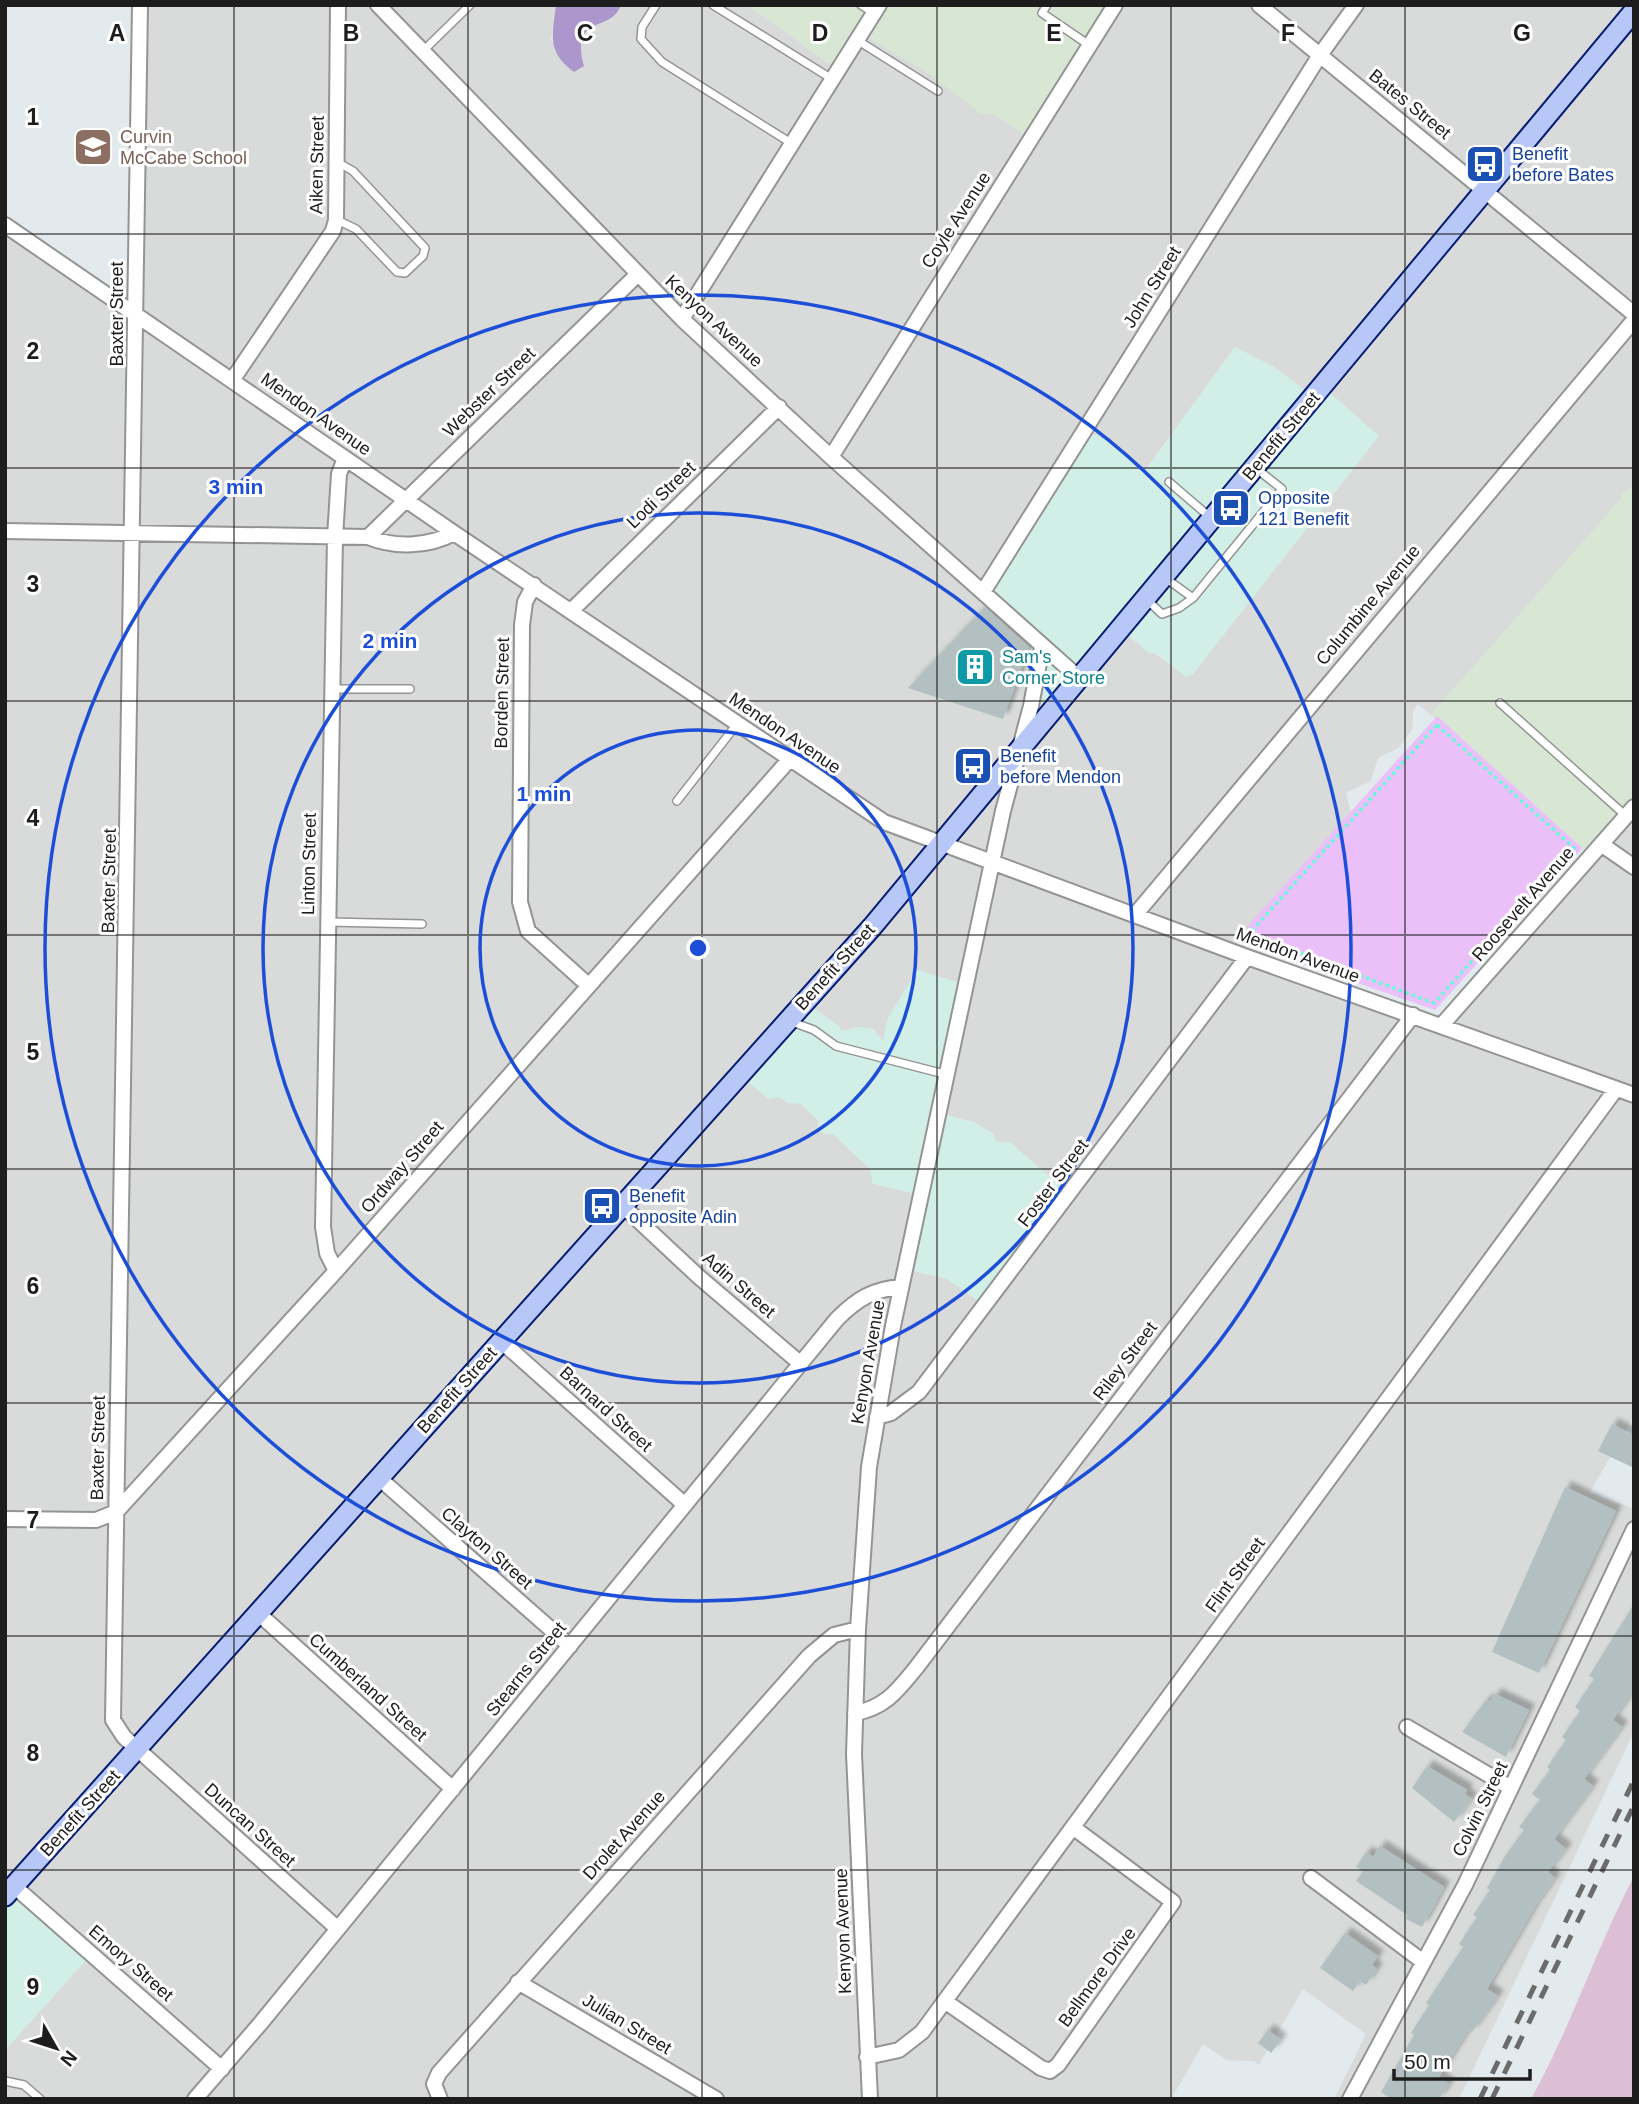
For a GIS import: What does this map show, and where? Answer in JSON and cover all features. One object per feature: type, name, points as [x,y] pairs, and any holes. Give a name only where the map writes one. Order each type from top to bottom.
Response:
[{"type":"street","name":"Baxter Street","points":[[137,1749],[124,1737],[113,1720],[134,533],[140,5]]},
{"type":"street","name":"Aiken Street","points":[[233,379],[333,231],[336,220],[338,5]]},
{"type":"street","name":"Kenyon Avenue","points":[[378,5],[682,319],[831,457],[1079,678]]},
{"type":"street","name":"Coyle Avenue","points":[[831,457],[1115,5]]},
{"type":"street","name":"Bates Street","points":[[1259,5],[1634,314]]},
{"type":"street","name":"John Street","points":[[983,592],[1320,55],[1356,5]]},
{"type":"street","points":[[682,319],[857,40],[871,8]]},
{"type":"street","name":"Benefit Street","points":[[10,1891],[788,1021],[942,844],[1634,11]]},
{"type":"street","name":"Mendon Avenue","points":[[5,225],[876,818],[1247,957],[1634,1095]]},
{"type":"street","name":"Webster Street","points":[[368,537],[637,275]]},
{"type":"street","name":"Columbine Avenue","points":[[1135,915],[1634,320]]},
{"type":"street","name":"Lodi Street","points":[[572,610],[779,407]]},
{"type":"street","name":"Linton Street","points":[[336,1271],[327,1253],[323,1227],[335,537],[339,474],[345,457]]},
{"type":"street","points":[[5,531],[368,537],[382,542],[409,544],[438,541],[454,533]]},
{"type":"street","name":"Borden Street","points":[[534,585],[525,602],[522,625],[520,902],[528,930],[588,985]]},
{"type":"street","name":"Kenyon Avenue","points":[[870,2099],[855,1713],[869,1467],[901,1287],[1016,753],[1031,705],[1042,647]]},
{"type":"street","name":"Ordway Street","points":[[116,1513],[336,1271],[789,760]]},
{"type":"street","name":"Roosevelt Avenue","points":[[1441,1026],[1630,811]]},
{"type":"street","points":[[1601,844],[1634,867]]},
{"type":"street","name":"Foster Street","points":[[877,1417],[891,1413],[919,1392],[1247,957]]},
{"type":"street","name":"Riley Street","points":[[855,1713],[874,1709],[885,1702],[916,1668],[1413,1015]]},
{"type":"street","name":"Flint Street","points":[[867,2057],[900,2050],[911,2042],[946,2002],[1616,1089]]},
{"type":"street","name":"Adin Street","points":[[622,1206],[699,1277],[801,1364]]},
{"type":"street","name":"Stearns Street","points":[[195,2099],[338,1929],[837,1319],[861,1297],[884,1288],[901,1287]]},
{"type":"street","name":"Barnard Street","points":[[501,1341],[685,1505]]},
{"type":"street","name":"Clayton Street","points":[[379,1478],[570,1646]]},
{"type":"street","points":[[5,1519],[96,1520],[116,1513]]},
{"type":"street","name":"Colvin Street","points":[[1350,2099],[1465,1885],[1634,1529]]},
{"type":"street","name":"Cumberland Street","points":[[258,1614],[453,1788]]},
{"type":"street","name":"Drolet Avenue","points":[[440,2099],[434,2084],[439,2073],[518,1982],[809,1656],[834,1635],[858,1629]]},
{"type":"street","points":[[1407,1727],[1511,1788]]},
{"type":"street","name":"Duncan Street","points":[[137,1749],[338,1929]]},
{"type":"street","name":"Bellmore Drive","points":[[946,2002],[1041,2068],[1049,2071],[1058,2065],[1173,1902],[1074,1828]]},
{"type":"street","points":[[1311,1878],[1422,1961]]},
{"type":"street","name":"Emory Street","points":[[10,1891],[222,2069]]},
{"type":"street","name":"Julian Street","points":[[518,1982],[716,2099]]},
{"type":"lane","points":[[424,50],[470,5]]},
{"type":"lane","points":[[656,5],[642,27],[641,39],[655,55],[791,143]]},
{"type":"lane","points":[[713,5],[832,79]]},
{"type":"lane","points":[[1047,5],[1042,13],[1089,45]]},
{"type":"lane","points":[[857,40],[938,91]]},
{"type":"lane","points":[[336,220],[356,229],[397,272],[405,273],[423,256],[425,248],[353,171],[337,162]]},
{"type":"lane","points":[[1145,599],[1163,614],[1179,608],[1193,598],[1282,489],[1255,467]]},
{"type":"lane","points":[[1169,482],[1212,519]]},
{"type":"lane","points":[[1163,577],[1193,598]]},
{"type":"lane","points":[[332,689],[410,690]]},
{"type":"lane","points":[[1500,703],[1630,811]]},
{"type":"lane","points":[[677,800],[737,724]]},
{"type":"lane","points":[[327,922],[422,924]]},
{"type":"lane","points":[[788,1021],[814,1030],[836,1046],[948,1075]]},
{"type":"lane","points":[[5,2081],[24,2085],[40,2099]]},
{"type":"path","points":[[1437,725],[1574,848],[1434,1003],[1249,934],[1437,725]]},
{"type":"shaded area","points":[[134,5],[556,5],[551,40],[583,66],[580,51],[582,39],[591,25],[609,19],[619,12],[621,5],[748,5],[834,67],[861,33],[927,72],[981,113],[993,114],[1027,135],[1102,5],[1634,5],[1634,484],[1627,492],[1624,490],[1620,500],[1431,715],[1418,704],[1413,711],[1412,730],[1398,748],[1378,758],[1371,781],[1346,793],[1351,812],[1314,861],[1233,947],[1439,1024],[1634,805],[1634,1416],[1590,1492],[1634,1509],[1634,1732],[1459,2099],[1334,2099],[1366,2034],[1303,1989],[1259,2065],[1254,2061],[1226,2060],[1203,2044],[1171,2099],[5,2099],[5,2050],[87,1959],[5,1889],[5,228],[132,311]],"holes":[[[1235,347],[1274,367],[1307,392],[1186,676],[1118,627],[1017,735],[1031,672],[1029,640],[1072,436],[1106,440],[1144,472]],[[800,998],[841,1031],[858,1027],[883,1043],[935,1113],[996,1142],[979,1301],[947,1279],[901,1268],[904,1233],[911,1216],[913,1193],[873,1184],[870,1169],[833,1134],[823,1134],[819,1121],[801,1103],[788,1103],[780,1097]]]},
{"type":"shaded area","points":[[556,5],[621,5],[609,19],[587,31],[581,49],[584,66],[574,72],[559,57],[553,43]]},
{"type":"shaded area","points":[[748,5],[1102,5],[1105,12],[1027,136],[993,114],[981,113],[927,72],[861,33],[835,67]]},
{"type":"shaded area","points":[[1235,347],[1274,367],[1307,392],[1319,383],[1379,436],[1193,674],[1186,677],[1158,654],[1149,653],[1118,627],[1019,740],[1017,735],[1031,672],[1029,640],[979,584],[1079,427],[1106,440],[1144,472]]},
{"type":"shaded area","points":[[1634,484],[1634,805],[1589,855],[1431,715],[1620,500],[1624,490],[1628,492]]},
{"type":"shaded area","points":[[1437,716],[1582,848],[1435,1010],[1235,940]]},
{"type":"shaded area","points":[[917,970],[961,983],[935,1112],[974,1122],[994,1134],[996,1142],[1010,1142],[1064,1189],[980,1302],[947,1279],[898,1265],[913,1193],[873,1184],[870,1169],[833,1134],[817,1131],[819,1121],[801,1104],[788,1103],[780,1097],[768,1099],[738,1073],[799,998],[839,1026],[841,1031],[858,1027],[874,1029],[883,1042],[887,1020]]},
{"type":"shaded area","points":[[1634,1876],[1634,2099],[1531,2099],[1559,2044]]},
{"type":"shaded area","points":[[12,1882],[87,1959],[5,2050],[5,1889]]},
{"type":"building","name":"Sam's Corner Store","points":[[985,607],[1029,647],[1003,719],[908,688]]},
{"type":"building","points":[[1612,1424],[1634,1435],[1634,1468],[1598,1451]]},
{"type":"building","points":[[1565,1487],[1616,1511],[1539,1673],[1492,1652]]},
{"type":"building","points":[[1634,1604],[1634,1690],[1613,1720],[1622,1727],[1584,1779],[1593,1786],[1554,1839],[1566,1849],[1548,1872],[1555,1878],[1487,1989],[1498,1996],[1472,2032],[1468,2030],[1439,2077],[1449,2084],[1439,2099],[1391,2099],[1381,2092],[1414,2035],[1411,2033],[1429,2005],[1426,2003],[1463,1947],[1459,1944],[1477,1917],[1473,1915],[1490,1890],[1487,1888],[1524,1830],[1519,1827],[1540,1800],[1532,1794],[1550,1770],[1547,1767],[1566,1740],[1562,1737],[1580,1711],[1575,1707],[1594,1679],[1589,1676]]},
{"type":"building","points":[[1495,1694],[1529,1710],[1506,1757],[1462,1732],[1486,1700],[1490,1702]]},
{"type":"building","points":[[1427,1766],[1467,1790],[1465,1794],[1472,1799],[1454,1822],[1412,1788]]},
{"type":"building","points":[[1380,1846],[1444,1887],[1422,1927],[1406,1919],[1407,1915],[1356,1881],[1363,1871],[1356,1867],[1366,1852],[1373,1857]]},
{"type":"building","points":[[1345,1933],[1378,1956],[1372,1965],[1377,1969],[1366,1985],[1360,1981],[1353,1991],[1320,1968]]},
{"type":"building","points":[[1268,2030],[1281,2040],[1271,2053],[1258,2043]]},
{"type":"railway","points":[[1480,2099],[1634,1780]]},
{"type":"railway","points":[[1492,2099],[1634,1805]]},
{"type":"place","name":"Curvin McCabe School","points":[[93,147]]},
{"type":"place","name":"Benefit before Bates","points":[[1485,164]]},
{"type":"place","name":"Opposite 121 Benefit","points":[[1231,508]]},
{"type":"place","name":"Sam's Corner Store","points":[[975,667]]},
{"type":"place","name":"Benefit before Mendon","points":[[973,766]]},
{"type":"place","name":"Benefit opposite Adin","points":[[602,1206]]}]
